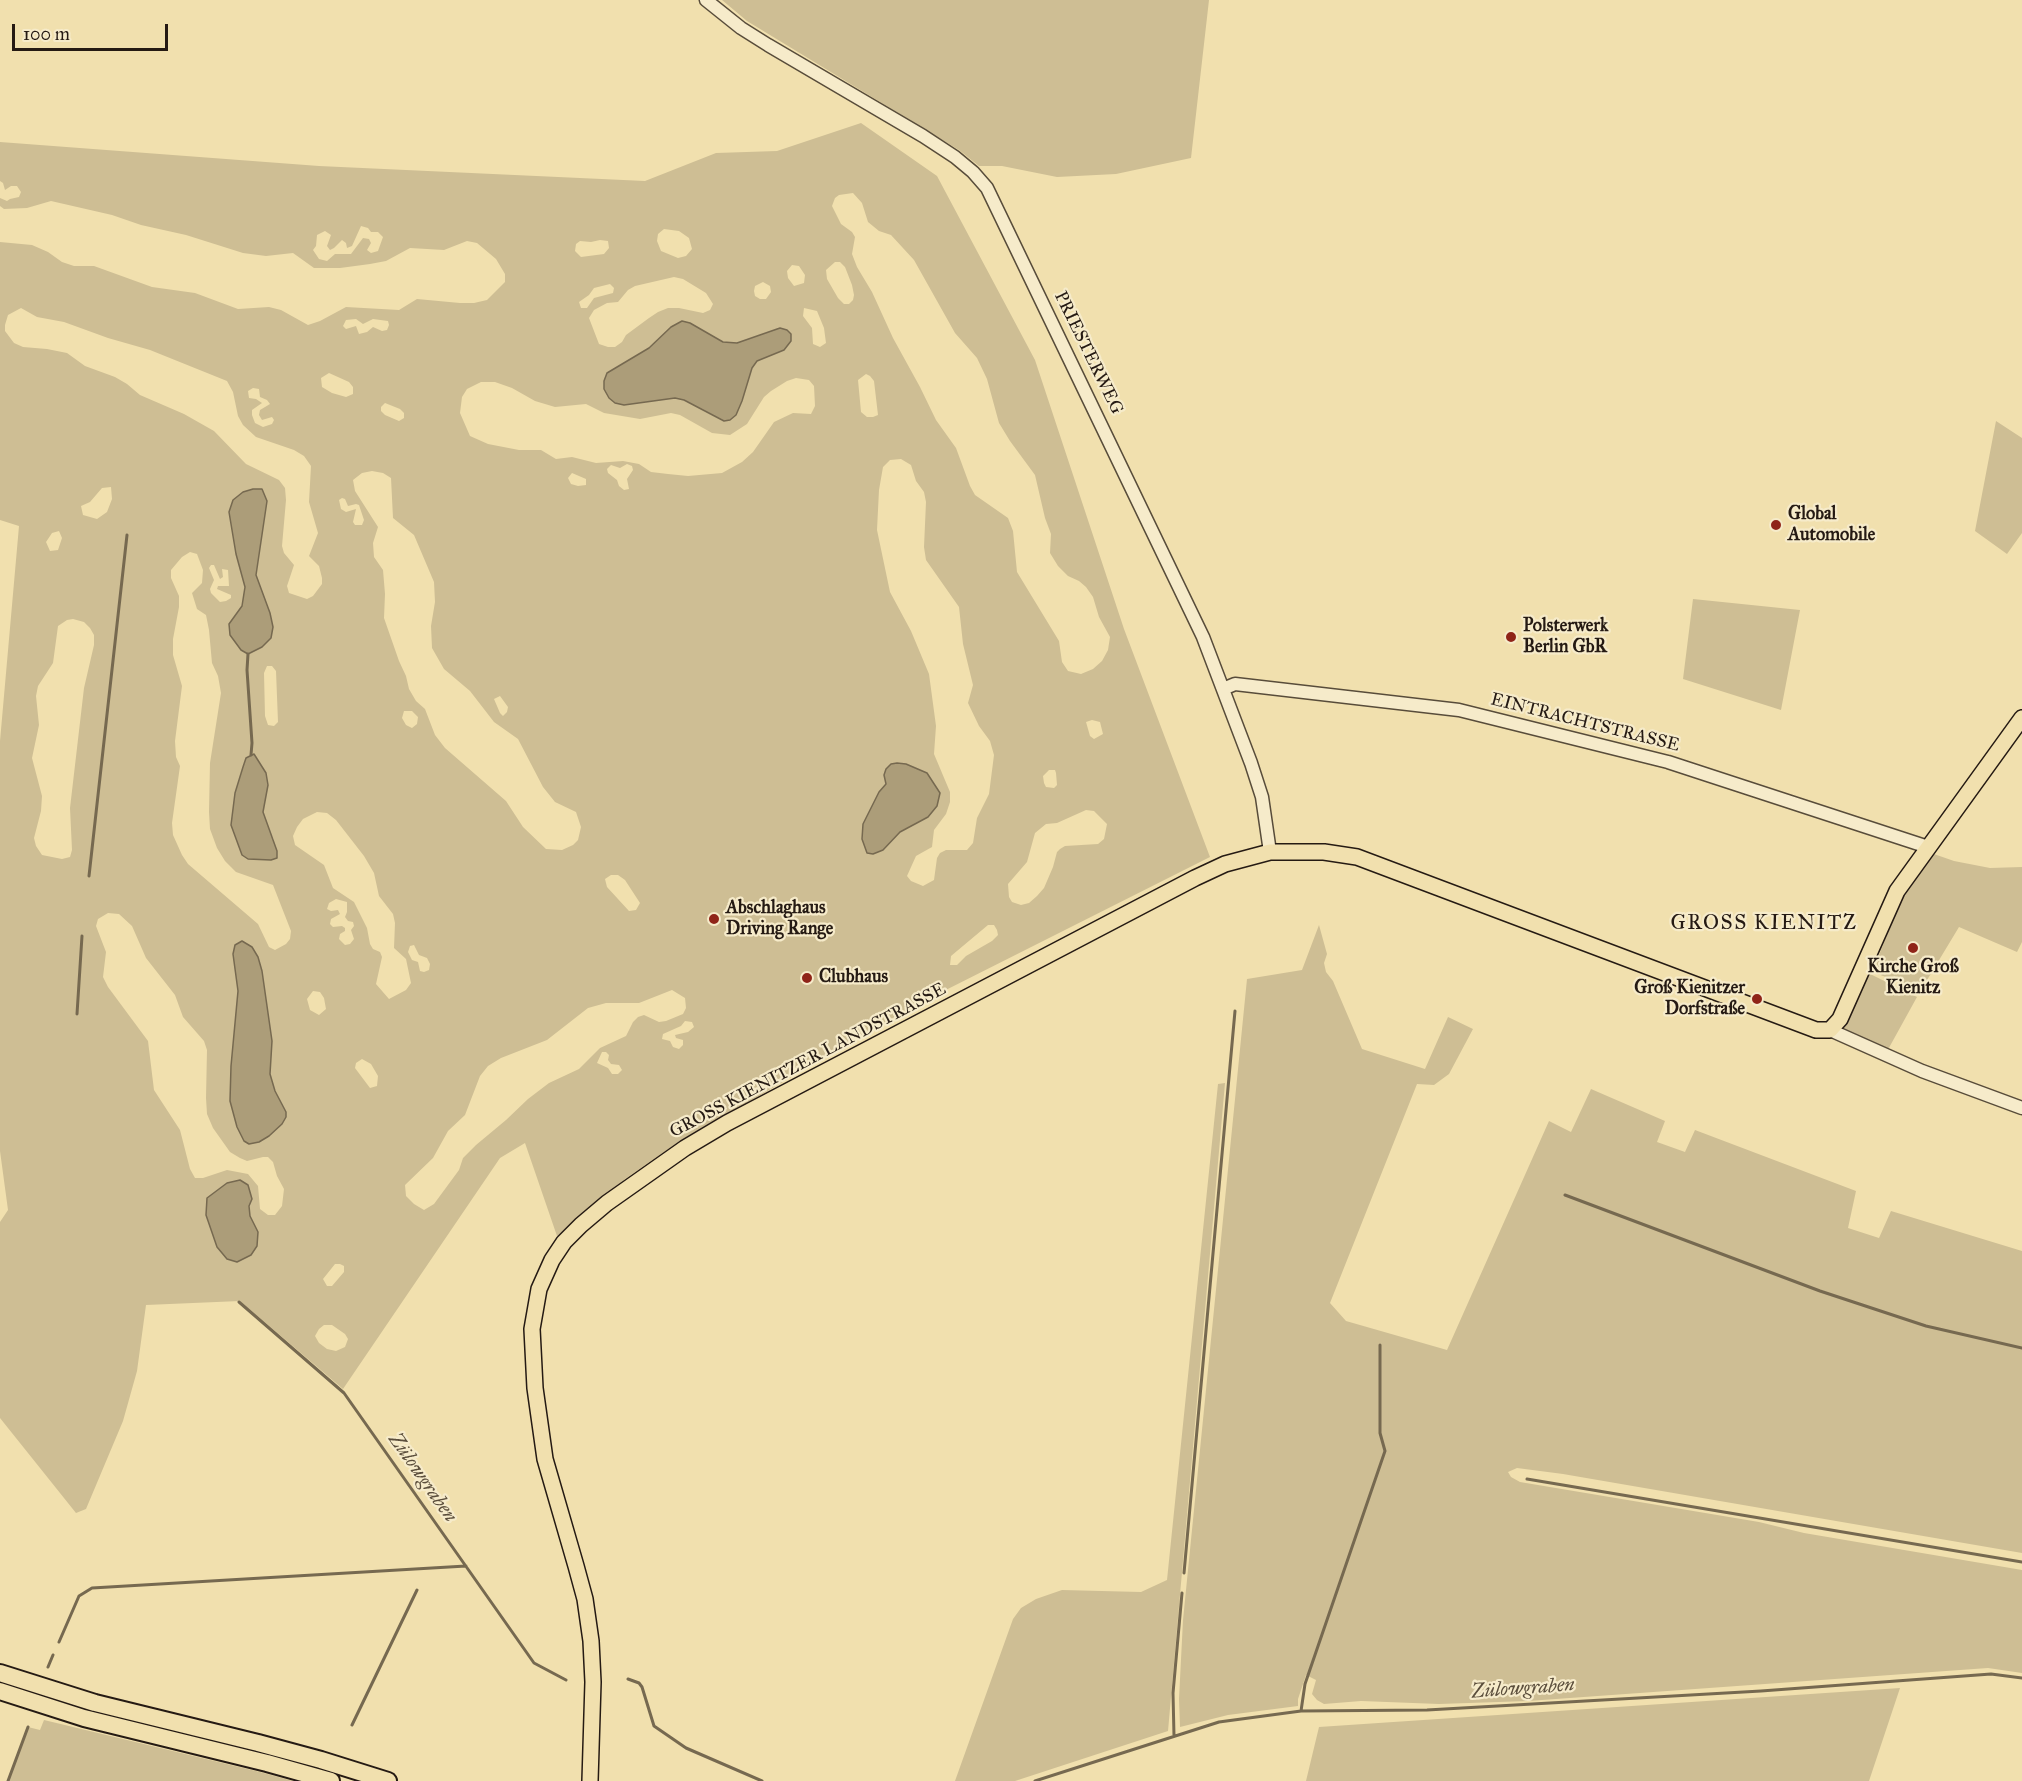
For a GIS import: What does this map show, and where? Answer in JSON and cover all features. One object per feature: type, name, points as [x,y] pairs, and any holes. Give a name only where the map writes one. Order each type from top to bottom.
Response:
[{"type":"highway","points":[[0,1673],[95,1703],[268,1745],[388,1781]]},
{"type":"highway","points":[[0,1691],[84,1718],[267,1762],[332,1781]]},
{"type":"main road","points":[[1270,852],[1324,852],[1357,857],[1816,1030],[1830,1030],[1840,1019],[1897,891],[2022,718]]},
{"type":"main road","name":"GROSS KIENITZER LANDSTRASSE","points":[[590,1781],[593,1682],[589,1620],[545,1459],[539,1428],[532,1348],[534,1310],[539,1289],[552,1260],[564,1242],[580,1225],[607,1203],[705,1135],[1157,898],[1225,864],[1270,852]]},
{"type":"street","name":"PRIESTERWEG","points":[[706,0],[741,28],[955,157],[987,188],[1192,612],[1251,763],[1262,797],[1270,852]]},
{"type":"street","name":"EINTRACHTSTRASSE","points":[[1223,689],[1235,684],[1449,708],[1668,762],[1928,847]]},
{"type":"street","points":[[1830,1030],[1922,1071],[2022,1108]]},
{"type":"shaded area","points":[[722,0],[1209,0],[1191,158],[1116,174],[1057,177],[1002,166],[979,166],[959,150],[747,21]]},
{"type":"shaded area","points":[[861,123],[937,176],[1035,360],[1124,629],[1210,857],[914,1006],[674,1145],[625,1179],[557,1236],[525,1143],[500,1158],[343,1389],[240,1301],[146,1305],[137,1371],[123,1421],[86,1509],[76,1513],[0,1418],[0,1222],[8,1210],[0,1151],[0,741],[19,526],[0,520],[0,242],[32,245],[74,266],[94,266],[152,287],[195,293],[238,309],[269,307],[281,310],[308,325],[346,307],[399,310],[417,299],[460,303],[487,300],[505,282],[505,274],[496,259],[477,243],[467,241],[444,250],[410,248],[386,261],[370,264],[340,268],[314,268],[293,253],[266,256],[243,253],[186,235],[51,201],[27,208],[4,209],[0,206],[0,198],[7,201],[19,197],[21,192],[17,186],[11,186],[5,190],[0,181],[0,142],[319,166],[645,181],[716,153],[777,151]],"holes":[[[853,193],[862,203],[868,222],[879,231],[891,235],[914,260],[955,333],[977,358],[987,379],[999,423],[1035,475],[1051,534],[1050,553],[1068,576],[1086,587],[1093,597],[1099,617],[1110,637],[1108,650],[1102,661],[1093,669],[1081,674],[1068,671],[1062,662],[1059,641],[1017,572],[1013,531],[1008,518],[975,495],[956,448],[936,420],[872,292],[857,267],[852,254],[855,237],[841,224],[832,206],[835,198],[839,195]],[[361,226],[368,228],[371,232],[378,232],[383,237],[378,251],[371,253],[367,250],[371,243],[369,239],[363,238],[351,254],[335,254],[327,261],[319,259],[313,250],[316,246],[317,235],[325,231],[331,235],[327,246],[330,250],[342,240],[346,243],[347,248],[352,246]],[[664,229],[679,231],[689,238],[692,249],[686,256],[678,258],[661,251],[657,241],[658,234]],[[580,241],[608,241],[609,248],[604,254],[581,257],[575,251],[576,244]],[[835,262],[840,262],[845,267],[852,285],[854,295],[849,304],[844,304],[838,298],[827,279],[826,270]],[[792,265],[799,266],[805,275],[804,283],[794,286],[788,278],[787,271]],[[674,277],[683,279],[706,293],[713,304],[710,310],[703,313],[679,308],[668,308],[658,312],[626,335],[615,347],[599,344],[589,318],[594,310],[607,303],[618,302],[628,290],[635,286]],[[763,282],[770,286],[771,292],[766,299],[755,296],[754,291],[755,286]],[[610,284],[614,288],[613,293],[594,298],[587,308],[581,308],[579,302],[594,288]],[[21,308],[37,317],[64,322],[150,350],[227,381],[233,392],[238,416],[243,425],[256,437],[294,450],[304,456],[311,466],[309,502],[318,533],[309,556],[319,566],[322,578],[322,584],[313,596],[307,599],[289,593],[287,586],[294,565],[284,553],[282,546],[286,500],[285,488],[279,480],[246,464],[214,431],[184,414],[140,395],[115,377],[85,366],[67,353],[23,347],[14,343],[5,331],[8,315]],[[804,308],[817,311],[824,328],[826,343],[820,347],[813,344],[812,328],[803,316]],[[356,319],[363,324],[373,319],[388,321],[387,330],[382,331],[373,327],[359,334],[356,326],[346,329],[343,326],[346,320]],[[690,323],[723,342],[737,343],[780,328],[784,350],[757,361],[752,368],[736,415],[730,420],[723,421],[684,400],[675,398],[624,405],[615,403],[607,373],[649,348],[671,327]],[[329,373],[349,382],[353,387],[353,394],[346,397],[322,387],[321,378]],[[866,374],[874,381],[878,415],[867,417],[861,412],[858,380]],[[796,378],[809,380],[814,386],[815,406],[811,414],[793,413],[774,422],[753,452],[742,462],[722,473],[688,476],[651,472],[639,464],[623,461],[596,463],[572,457],[556,459],[541,450],[519,450],[488,444],[470,436],[460,413],[462,397],[467,389],[481,382],[495,382],[512,388],[535,401],[555,407],[586,404],[604,413],[640,419],[671,413],[680,415],[712,433],[730,435],[747,424],[764,397],[787,381]],[[253,388],[259,389],[260,397],[270,404],[260,410],[259,415],[262,420],[272,417],[274,420],[272,424],[263,427],[255,423],[252,410],[262,403],[249,398],[248,391]],[[385,403],[400,409],[404,413],[404,418],[399,421],[385,415],[381,407]],[[901,459],[911,465],[916,481],[924,492],[926,560],[959,607],[963,644],[973,685],[968,703],[979,726],[990,741],[994,755],[989,794],[977,818],[973,843],[967,850],[946,850],[940,853],[937,858],[934,880],[923,886],[911,881],[907,876],[916,856],[932,847],[934,830],[946,814],[950,792],[934,754],[936,726],[929,674],[911,631],[890,592],[877,530],[879,490],[883,467],[890,460]],[[627,464],[632,466],[633,470],[627,479],[629,489],[624,490],[619,486],[617,480],[608,473],[607,469],[611,465],[620,468]],[[372,471],[383,473],[391,478],[393,518],[414,535],[434,582],[432,648],[444,669],[470,691],[494,722],[518,739],[543,787],[555,802],[576,812],[581,827],[578,840],[573,845],[562,850],[546,849],[523,827],[506,801],[445,748],[435,735],[425,709],[416,701],[409,689],[384,618],[383,570],[374,557],[373,543],[378,527],[355,491],[353,480],[362,473]],[[572,473],[586,479],[586,485],[578,486],[571,484],[568,478]],[[111,487],[112,499],[107,512],[97,519],[83,515],[81,506],[90,502],[102,488]],[[342,498],[348,506],[359,505],[364,520],[362,525],[355,525],[353,522],[356,509],[346,512],[341,509],[339,500]],[[267,501],[256,575],[260,591],[229,624],[242,606],[245,587],[236,554]],[[59,531],[62,538],[58,550],[50,551],[46,542],[52,533]],[[190,552],[197,554],[203,570],[202,583],[192,593],[197,609],[206,615],[212,663],[218,676],[221,693],[210,763],[210,829],[217,848],[236,872],[273,885],[291,931],[290,939],[286,944],[275,950],[269,947],[258,924],[188,864],[173,835],[172,823],[180,766],[176,757],[175,741],[182,686],[173,655],[179,596],[171,578],[171,570],[182,557]],[[211,565],[214,565],[220,579],[223,577],[222,569],[228,570],[229,586],[218,586],[217,589],[231,595],[231,598],[220,602],[210,589],[214,580],[209,568]],[[73,619],[84,622],[94,635],[94,645],[84,688],[70,808],[72,850],[70,857],[62,859],[42,855],[34,838],[41,811],[42,796],[32,758],[39,725],[36,696],[38,686],[53,663],[58,626]],[[267,666],[272,666],[276,671],[278,722],[274,726],[268,725],[265,716],[264,673]],[[500,696],[508,707],[503,716],[494,699]],[[404,711],[412,711],[418,717],[417,724],[412,728],[406,725],[402,718]],[[1092,720],[1100,722],[1103,734],[1094,739],[1090,736],[1086,722]],[[253,754],[268,785],[263,812],[266,825],[274,840],[235,793],[246,758]],[[1049,770],[1055,770],[1057,785],[1054,788],[1046,787],[1043,776]],[[1086,810],[1094,811],[1107,824],[1104,839],[1098,844],[1065,846],[1057,852],[1044,888],[1029,903],[1021,905],[1012,902],[1009,897],[1008,884],[1027,862],[1035,833],[1046,824],[1057,823]],[[317,812],[327,813],[336,820],[374,873],[379,896],[393,914],[394,948],[406,959],[411,983],[406,990],[389,999],[376,984],[382,957],[380,952],[373,949],[370,944],[367,928],[354,902],[333,888],[324,865],[295,845],[293,836],[303,819]],[[611,875],[618,875],[625,880],[640,903],[636,910],[629,911],[607,887],[605,879]],[[336,899],[347,902],[345,917],[348,921],[353,922],[354,926],[351,930],[354,939],[350,944],[345,945],[339,939],[345,928],[333,927],[330,924],[331,919],[340,914],[338,910],[327,909],[329,903]],[[108,913],[119,914],[132,926],[146,958],[175,995],[183,1017],[204,1041],[207,1050],[207,1114],[213,1128],[230,1152],[240,1158],[247,1161],[268,1157],[273,1162],[284,1189],[282,1206],[275,1215],[268,1215],[260,1209],[258,1186],[248,1174],[227,1170],[203,1178],[195,1178],[190,1169],[180,1130],[154,1090],[148,1041],[103,977],[106,952],[96,926],[98,919]],[[988,925],[994,925],[997,930],[998,935],[966,956],[957,965],[950,965],[951,956]],[[242,941],[252,947],[262,971],[272,1041],[270,1074],[275,1091],[286,1112],[230,1101],[238,991],[233,954]],[[414,945],[419,955],[427,958],[430,964],[429,970],[420,971],[418,962],[412,960],[408,952],[410,946]],[[672,990],[685,998],[686,1008],[683,1014],[659,1022],[644,1015],[638,1017],[626,1036],[600,1048],[579,1069],[549,1083],[528,1099],[463,1158],[459,1170],[434,1204],[424,1210],[406,1196],[405,1185],[433,1158],[448,1131],[465,1115],[480,1076],[488,1066],[501,1058],[547,1040],[588,1008],[606,1003],[639,1003]],[[313,991],[320,992],[326,1009],[319,1015],[310,1010],[307,999]],[[685,1021],[692,1022],[694,1027],[688,1032],[675,1035],[676,1038],[683,1040],[683,1045],[679,1049],[673,1047],[670,1041],[662,1039],[663,1034],[681,1026]],[[602,1052],[609,1055],[608,1060],[611,1064],[619,1065],[622,1070],[618,1074],[612,1074],[608,1068],[597,1063]],[[362,1059],[371,1064],[378,1076],[377,1086],[370,1088],[355,1068],[356,1063]],[[335,1264],[344,1266],[344,1272],[332,1286],[327,1286],[323,1279]],[[324,1325],[332,1325],[348,1339],[345,1347],[336,1351],[327,1349],[319,1343],[315,1336]]]},
{"type":"shaded area","points":[[682,321],[690,323],[723,342],[737,343],[780,328],[791,334],[791,341],[784,350],[757,361],[752,368],[736,415],[730,420],[724,421],[684,400],[675,398],[624,405],[615,403],[609,398],[604,389],[607,373],[649,348],[671,327]]},
{"type":"shaded area","points":[[1996,421],[2022,438],[2022,533],[2007,554],[1975,531]]},
{"type":"shaded area","points":[[262,489],[267,501],[256,575],[273,627],[271,638],[262,647],[248,654],[241,650],[230,635],[229,624],[242,606],[245,587],[236,554],[229,512],[233,500],[243,492]]},
{"type":"shaded area","points":[[1693,599],[1800,610],[1781,710],[1683,679]]},
{"type":"shaded area","points":[[254,754],[266,773],[268,785],[263,812],[277,851],[277,858],[271,860],[248,859],[242,855],[231,825],[235,793],[243,767],[246,758]]},
{"type":"shaded area","points":[[891,764],[906,764],[927,773],[940,793],[937,806],[928,817],[900,832],[883,850],[873,854],[867,853],[862,839],[863,824],[879,792],[886,784],[884,775],[886,769]]},
{"type":"shaded area","points":[[1931,853],[1954,861],[1990,868],[2022,867],[2022,942],[2017,952],[1959,927],[1921,990],[1875,973],[1877,960],[1903,895]]},
{"type":"shaded area","points":[[1319,925],[1327,954],[1324,963],[1326,972],[1333,981],[1362,1049],[1425,1069],[1448,1017],[1473,1029],[1449,1074],[1434,1085],[1417,1084],[1330,1303],[1346,1321],[1447,1350],[1549,1121],[1571,1132],[1591,1089],[1665,1121],[1657,1142],[1685,1152],[1695,1130],[1856,1191],[1848,1228],[1879,1238],[1891,1211],[2022,1251],[2022,1553],[1563,1474],[1517,1468],[1508,1472],[1511,1477],[1520,1482],[1759,1522],[1804,1533],[2022,1570],[2022,1673],[1988,1668],[1528,1701],[1439,1704],[1361,1701],[1324,1704],[1312,1694],[1316,1680],[1306,1675],[1298,1706],[1228,1715],[1180,1727],[1183,1620],[1247,979],[1302,970]]},
{"type":"shaded area","points":[[242,941],[252,947],[262,971],[272,1041],[270,1074],[275,1091],[286,1112],[282,1124],[269,1136],[259,1142],[249,1144],[244,1141],[237,1127],[230,1101],[238,991],[233,954],[235,945]]},
{"type":"shaded area","points":[[1864,971],[1917,997],[1885,1055],[1834,1031]]},
{"type":"shaded area","points":[[1225,1083],[1168,1731],[1015,1781],[955,1781],[1013,1619],[1021,1608],[1036,1599],[1062,1590],[1141,1592],[1167,1580],[1218,1084]]},
{"type":"shaded area","points":[[240,1180],[248,1185],[252,1199],[249,1206],[250,1216],[258,1232],[257,1246],[251,1255],[237,1262],[227,1259],[217,1247],[206,1215],[207,1198],[227,1183]]},
{"type":"shaded area","points":[[1900,1688],[1869,1781],[1306,1781],[1319,1727]]},
{"type":"shaded area","points":[[44,1720],[293,1781],[8,1781],[28,1727],[40,1730]]},
{"type":"waterway","points":[[89,876],[127,535]]},
{"type":"waterway","points":[[248,654],[251,755]]},
{"type":"waterway","points":[[77,1014],[82,936]]},
{"type":"waterway","points":[[1184,1573],[1235,1011]]},
{"type":"waterway","points":[[1565,1195],[1820,1291],[1926,1326],[2022,1348]]},
{"type":"waterway","name":"Zülowgraben","points":[[239,1302],[344,1393],[534,1663],[566,1680]]},
{"type":"waterway","points":[[1301,1711],[1305,1684],[1385,1451],[1380,1433],[1380,1345]]},
{"type":"waterway","points":[[1527,1479],[2022,1562]]},
{"type":"waterway","points":[[59,1642],[79,1596],[92,1588],[466,1566]]},
{"type":"waterway","points":[[352,1725],[417,1590]]},
{"type":"waterway","points":[[1174,1736],[1173,1693],[1182,1593]]},
{"type":"waterway","points":[[48,1667],[53,1655]]},
{"type":"waterway","name":"Zülowgraben","points":[[1035,1781],[1219,1722],[1301,1711],[1427,1710],[1761,1691],[1991,1674],[2022,1678]]},
{"type":"waterway","name":"Zülowgraben","points":[[628,1679],[639,1683],[642,1687],[654,1726],[686,1748],[762,1781]]},
{"type":"waterway","points":[[8,1781],[28,1727]]},
{"type":"place","name":"Global Automobile","points":[[1776,525]]},
{"type":"place","name":"Polsterwerk Berlin GbR","points":[[1511,637]]},
{"type":"place","name":"Abschlaghaus Driving Range","points":[[714,919]]},
{"type":"place","name":"Kirche Groß Kienitz","points":[[1913,948]]},
{"type":"place","name":"Clubhaus","points":[[807,978]]},
{"type":"place","name":"Groß Kienitzer Dorfstraße","points":[[1757,999]]},
{"type":"district","name":"GROSS KIENITZ","points":[[1764,924]]}]
